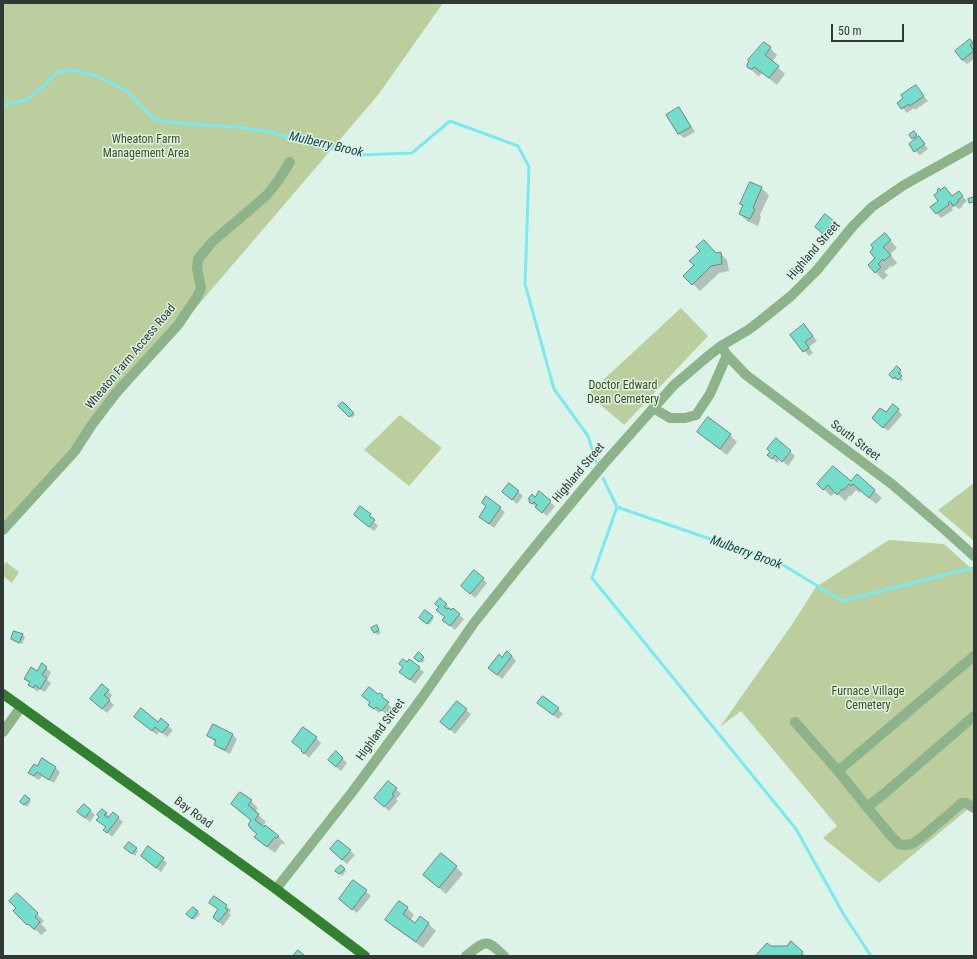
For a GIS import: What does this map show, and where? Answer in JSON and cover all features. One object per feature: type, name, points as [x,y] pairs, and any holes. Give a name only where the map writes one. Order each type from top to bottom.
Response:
[{"type":"main road","name":"Bay Road","points":[[3,694],[113,771],[276,889],[365,956]]},
{"type":"street","name":"Highland Street","points":[[276,889],[353,791],[421,699],[474,623],[597,472],[674,385],[721,346],[748,330],[791,296],[817,270],[853,226],[872,207],[904,185],[974,146]]},
{"type":"street","name":"Wheaton Farm Access Road","points":[[3,530],[75,451],[91,426],[116,393],[178,325],[197,297],[200,288],[197,268],[198,259],[212,242],[266,196],[290,162]]},
{"type":"street","name":"South Street","points":[[721,346],[726,355],[746,375],[893,485],[974,556]]},
{"type":"street","points":[[653,408],[670,418],[685,418],[696,415],[710,394],[726,355]]},
{"type":"street","points":[[838,771],[974,656]]},
{"type":"street","points":[[3,732],[21,707]]},
{"type":"street","points":[[867,807],[974,716]]},
{"type":"street","points":[[795,722],[899,844],[912,844],[962,803],[966,803],[974,808]]},
{"type":"street","points":[[466,956],[482,944],[488,943],[494,946],[504,956]]},
{"type":"green space","name":"Wheaton Farm Management Area","points":[[3,3],[443,3],[378,95],[3,533]]},
{"type":"green space","name":"Doctor Edward Dean Cemetery","points":[[681,308],[708,336],[624,425],[588,394]]},
{"type":"green space","points":[[400,415],[442,448],[409,486],[364,450]]},
{"type":"green space","points":[[974,483],[974,541],[938,510]]},
{"type":"green space","name":"Furnace Village Cemetery","points":[[889,540],[944,544],[974,571],[974,813],[968,809],[879,883],[823,838],[837,826],[741,711],[720,727],[791,626],[816,587]]},
{"type":"green space","points":[[6,562],[19,572],[12,583],[3,576],[3,566]]},
{"type":"building","points":[[970,39],[973,43],[970,45],[974,51],[962,60],[955,51]]},
{"type":"building","points":[[764,42],[771,47],[765,55],[779,66],[769,78],[754,67],[750,69],[747,67],[749,62],[748,60]]},
{"type":"building","points":[[916,85],[924,96],[910,106],[909,104],[901,109],[897,103],[903,98],[901,95]]},
{"type":"building","points":[[679,107],[691,127],[678,134],[666,115]]},
{"type":"building","points":[[914,131],[917,135],[912,139],[909,135]]},
{"type":"building","points":[[919,136],[925,144],[914,152],[909,144]]},
{"type":"building","points":[[750,182],[762,187],[750,219],[739,214],[743,205],[740,204]]},
{"type":"building","points":[[945,187],[952,196],[959,191],[963,196],[953,206],[950,201],[948,203],[949,205],[936,214],[930,207],[938,201],[934,195],[938,192],[937,190],[939,188],[940,190]]},
{"type":"building","points":[[974,197],[974,202],[969,203],[968,199]]},
{"type":"building","points":[[825,214],[834,221],[823,234],[815,227]]},
{"type":"building","points":[[885,233],[891,240],[883,247],[891,255],[884,261],[883,259],[878,264],[881,267],[875,273],[868,265],[875,258],[870,252],[873,248],[871,245]]},
{"type":"building","points":[[704,240],[716,253],[721,252],[722,264],[711,266],[692,285],[683,276],[694,265],[689,261],[700,251],[696,247]]},
{"type":"building","points":[[804,324],[813,336],[805,342],[809,348],[803,352],[790,335]]},
{"type":"building","points":[[897,366],[901,370],[898,373],[902,376],[898,380],[895,377],[893,379],[889,375]]},
{"type":"building","points":[[343,402],[354,413],[349,417],[338,406]]},
{"type":"building","points":[[893,404],[899,409],[883,428],[872,418],[880,408],[886,412]]},
{"type":"building","points":[[708,417],[731,434],[720,449],[697,432]]},
{"type":"building","points":[[776,438],[791,451],[782,462],[775,455],[772,459],[767,455],[770,452],[767,449]]},
{"type":"building","points":[[833,466],[851,481],[857,474],[875,490],[869,498],[853,484],[851,486],[849,484],[837,495],[828,485],[823,490],[817,484]]},
{"type":"building","points":[[509,483],[519,491],[512,500],[502,492]]},
{"type":"building","points":[[539,491],[551,501],[542,513],[535,507],[537,505],[534,502],[532,504],[528,499],[532,494],[535,497]]},
{"type":"building","points":[[486,496],[501,507],[489,524],[479,517],[486,506],[482,503]]},
{"type":"building","points":[[360,506],[371,514],[369,516],[375,520],[369,527],[354,515]]},
{"type":"building","points":[[474,570],[484,578],[470,594],[461,586]]},
{"type":"building","points":[[440,598],[447,604],[444,607],[451,610],[453,608],[460,614],[450,626],[442,620],[445,617],[436,610],[439,607],[435,604]]},
{"type":"building","points":[[425,610],[433,616],[427,624],[419,618]]},
{"type":"building","points":[[377,625],[379,630],[374,633],[371,628]]},
{"type":"building","points":[[14,631],[23,634],[19,643],[11,639]]},
{"type":"building","points":[[507,651],[512,656],[497,675],[488,668],[499,654],[502,657]]},
{"type":"building","points":[[419,652],[424,657],[419,662],[414,658]]},
{"type":"building","points":[[403,659],[407,662],[409,659],[420,667],[410,680],[399,672],[403,667],[399,664]]},
{"type":"building","points":[[42,663],[47,667],[42,675],[47,678],[40,689],[35,685],[33,688],[28,685],[30,682],[24,679],[31,667],[37,671]]},
{"type":"building","points":[[102,684],[109,690],[104,695],[110,700],[102,709],[90,699]]},
{"type":"building","points":[[369,687],[378,694],[380,693],[383,695],[382,697],[389,702],[381,711],[376,707],[374,709],[368,705],[370,702],[362,696]]},
{"type":"building","points":[[543,696],[559,708],[553,715],[537,703]]},
{"type":"building","points":[[457,701],[467,709],[450,730],[440,722]]},
{"type":"building","points":[[141,708],[158,722],[161,718],[169,725],[162,733],[155,727],[152,731],[134,717]]},
{"type":"building","points":[[213,724],[233,734],[225,750],[214,745],[216,740],[207,736]]},
{"type":"building","points":[[303,727],[317,737],[304,754],[301,751],[302,750],[292,742]]},
{"type":"building","points":[[336,751],[343,758],[336,767],[328,760]]},
{"type":"building","points":[[42,758],[56,767],[49,780],[37,772],[34,776],[28,773],[34,764],[37,766]]},
{"type":"building","points":[[388,781],[397,788],[392,794],[394,796],[384,807],[374,798]]},
{"type":"building","points":[[240,792],[252,800],[248,805],[259,814],[255,820],[264,827],[265,825],[279,836],[277,838],[275,837],[267,847],[254,837],[257,834],[248,825],[251,820],[231,804]]},
{"type":"building","points":[[25,795],[30,799],[24,805],[20,802]]},
{"type":"building","points":[[84,804],[91,810],[85,818],[77,812]]},
{"type":"building","points":[[102,809],[107,813],[104,815],[108,818],[113,812],[119,817],[107,833],[103,830],[106,827],[96,820],[99,817],[97,815]]},
{"type":"building","points":[[338,840],[351,850],[342,860],[330,849]]},
{"type":"building","points":[[129,842],[137,848],[132,854],[124,848]]},
{"type":"building","points":[[148,846],[164,858],[156,868],[141,856]]},
{"type":"building","points":[[441,853],[457,866],[439,888],[423,875]]},
{"type":"building","points":[[341,865],[345,869],[339,874],[335,871]]},
{"type":"building","points":[[353,880],[367,890],[352,910],[339,899]]},
{"type":"building","points":[[17,893],[38,913],[35,917],[40,922],[34,929],[28,924],[27,925],[13,911],[16,908],[9,901]]},
{"type":"building","points":[[214,896],[227,905],[225,908],[228,910],[218,922],[213,917],[218,909],[209,903]]},
{"type":"building","points":[[399,901],[408,907],[403,914],[415,923],[420,916],[429,923],[416,942],[385,920]]},
{"type":"building","points":[[193,907],[198,911],[192,919],[186,914]]},
{"type":"building","points":[[791,941],[803,952],[801,954],[803,956],[755,956],[767,943],[771,946],[787,946]]},
{"type":"building","points":[[298,950],[305,956],[293,956]]},
{"type":"waterway","name":"Mulberry Brook","points":[[3,105],[26,100],[56,73],[68,70],[97,76],[126,90],[154,119],[166,122],[236,127],[271,132],[358,155],[412,153],[450,121],[518,146],[529,167],[525,284],[554,389],[588,436],[596,462]]},
{"type":"waterway","name":"Mulberry Brook","points":[[603,478],[617,507],[780,563],[842,601],[972,568]]},
{"type":"waterway","points":[[617,507],[592,578],[796,829],[844,915],[871,956]]}]
